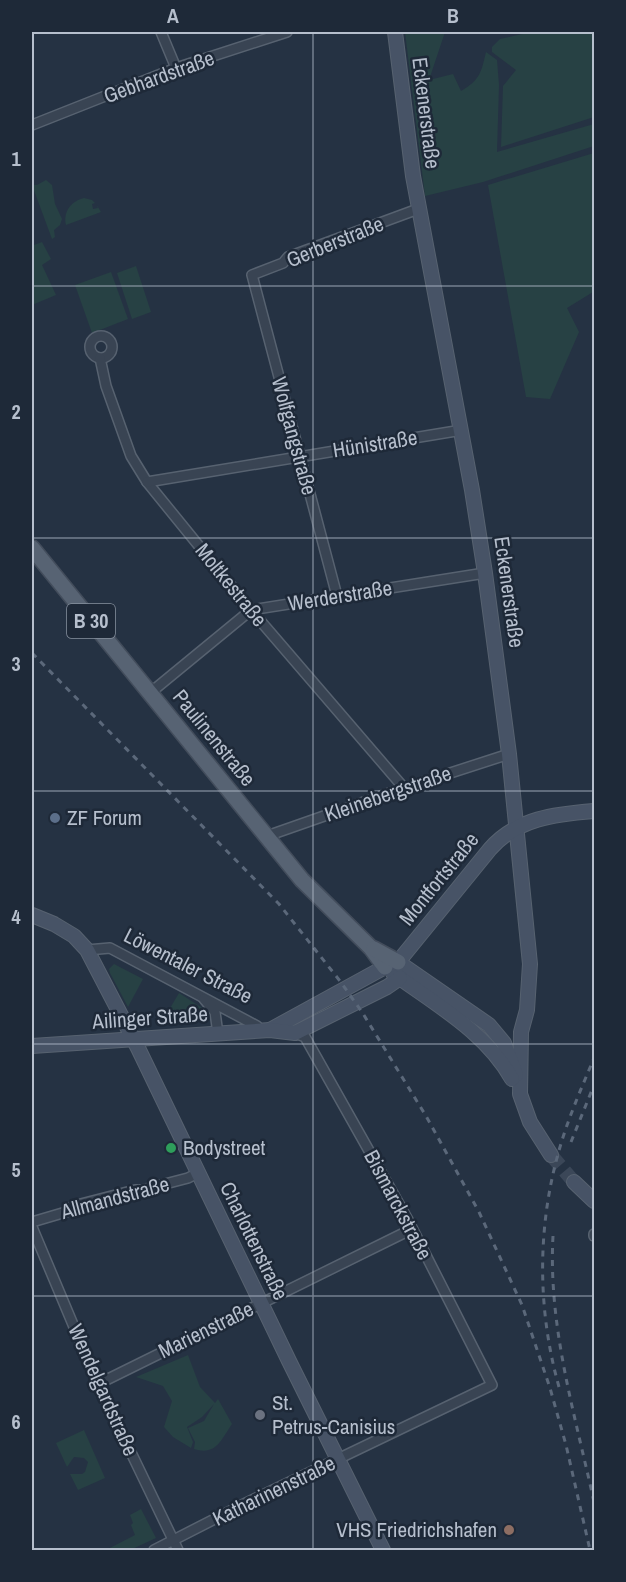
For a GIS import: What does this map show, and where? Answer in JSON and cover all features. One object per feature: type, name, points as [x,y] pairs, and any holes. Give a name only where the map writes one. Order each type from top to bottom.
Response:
[{"type":"main road","name":"Eckenerstraße","points":[[395,32],[418,209],[462,430],[485,573],[509,754],[530,964],[527,1010],[521,1032],[520,1094],[530,1122],[551,1155]]},
{"type":"main road","name":"Paulinenstraße","points":[[32,548],[302,880],[371,948],[392,964],[489,1025],[504,1043],[514,1068],[520,1094]]},
{"type":"main road","points":[[516,827],[530,820],[594,811]]},
{"type":"main road","name":"Montfortstraße","points":[[392,964],[498,839],[516,827]]},
{"type":"main road","points":[[32,915],[74,936],[87,950]]},
{"type":"main road","name":"Charlottenstraße","points":[[87,950],[383,1551]]},
{"type":"main road","name":"Paulinenstraße","points":[[392,964],[400,978],[474,1034],[495,1053],[520,1094]]},
{"type":"main road","name":"Ailinger Straße","points":[[265,1031],[392,964]]},
{"type":"main road","points":[[295,1033],[387,987],[400,978]]},
{"type":"main road","name":"Ailinger Straße","points":[[32,1046],[265,1031],[295,1033]]},
{"type":"main road","points":[[504,1043],[521,1032]]},
{"type":"main road","name":"B 30","points":[[474,1034],[498,1044],[504,1043]]},
{"type":"main road","points":[[574,1182],[594,1201]]},
{"type":"street","points":[[161,32],[176,68]]},
{"type":"street","name":"Gebhardstraße","points":[[32,125],[176,68],[287,32]]},
{"type":"street","name":"Gerberstraße","points":[[252,276],[283,263],[288,257],[418,209]]},
{"type":"street","name":"Wolfgangstraße","points":[[252,276],[337,596]]},
{"type":"street","name":"Moltkestraße","points":[[100,358],[106,386],[130,456],[147,482],[251,610],[404,788]]},
{"type":"street","name":"Hünistraße","points":[[147,482],[462,430]]},
{"type":"street","name":"Werderstraße","points":[[251,610],[485,573]]},
{"type":"street","points":[[150,693],[251,610]]},
{"type":"street","name":"Kleinebergstraße","points":[[267,836],[509,754]]},
{"type":"street","name":"Löwentaler Straße","points":[[87,950],[110,948],[265,1031]]},
{"type":"street","points":[[201,995],[215,1011],[218,1034]]},
{"type":"street","name":"Bismarckstraße","points":[[295,1033],[305,1037],[410,1225],[492,1385]]},
{"type":"street","name":"Allmandstraße","points":[[32,1222],[66,1212],[74,1206],[188,1178],[198,1173]]},
{"type":"street","name":"Marienstraße","points":[[98,1384],[261,1303],[410,1225]]},
{"type":"street","name":"Wendelgardstraße","points":[[32,1227],[98,1384],[178,1551]]},
{"type":"street","name":"Katharinenstraße","points":[[154,1551],[492,1385]]},
{"type":"green space","points":[[405,32],[445,32],[429,80],[453,74],[461,91],[479,75],[486,52],[497,60],[499,85],[497,152],[594,124],[594,146],[483,182],[425,196]]},
{"type":"green space","points":[[531,32],[594,32],[594,117],[501,147],[503,86],[516,70],[492,52],[492,47],[500,39]]},
{"type":"green space","points":[[594,153],[593,292],[567,308],[579,332],[550,399],[526,397],[488,185]]},
{"type":"green space","points":[[46,180],[52,185],[55,204],[62,219],[60,225],[54,230],[55,237],[52,239],[32,185]]},
{"type":"green space","points":[[84,198],[92,200],[95,203],[92,204],[93,209],[98,208],[96,204],[101,212],[66,225],[65,220],[69,208]]},
{"type":"green space","points":[[32,239],[34,245],[42,242],[51,259],[42,265],[56,295],[32,305]]},
{"type":"green space","points":[[136,266],[151,312],[132,319],[117,273]]},
{"type":"green space","points":[[111,272],[128,319],[92,333],[75,285]]},
{"type":"green space","points":[[114,964],[143,979],[128,1007],[110,973],[109,969]]},
{"type":"green space","points":[[179,993],[207,1011],[207,1019],[160,1025]]},
{"type":"green space","points":[[188,1355],[200,1387],[215,1403],[218,1399],[232,1424],[221,1441],[208,1450],[194,1449],[195,1442],[188,1428],[204,1421],[214,1404],[202,1417],[187,1427],[193,1442],[191,1448],[173,1437],[164,1427],[172,1401],[163,1386],[136,1377]]},
{"type":"green space","points":[[84,1430],[105,1478],[78,1490],[70,1474],[85,1472],[88,1462],[84,1458],[74,1457],[67,1467],[56,1443]]},
{"type":"green space","points":[[141,1509],[156,1538],[130,1550],[106,1550],[135,1535],[130,1515]]},
{"type":"tunnel","points":[[551,1155],[574,1182]]},
{"type":"railway","points":[[32,653],[279,904],[362,1012],[426,1116],[479,1212],[522,1305],[550,1388],[566,1445],[590,1550]]},
{"type":"railway","points":[[559,1387],[547,1328],[544,1297],[543,1267],[547,1206],[560,1147],[594,1058]]},
{"type":"railway","points":[[571,1142],[594,1085]]},
{"type":"railway","points":[[553,1236],[555,1304],[564,1370],[594,1502]]},
{"type":"place","name":"ZF Forum","points":[[55,818]]},
{"type":"place","name":"Bodystreet","points":[[171,1148]]},
{"type":"place","name":"St. Petrus-Canisius","points":[[260,1415]]},
{"type":"place","name":"VHS Friedrichshafen","points":[[509,1530]]}]
